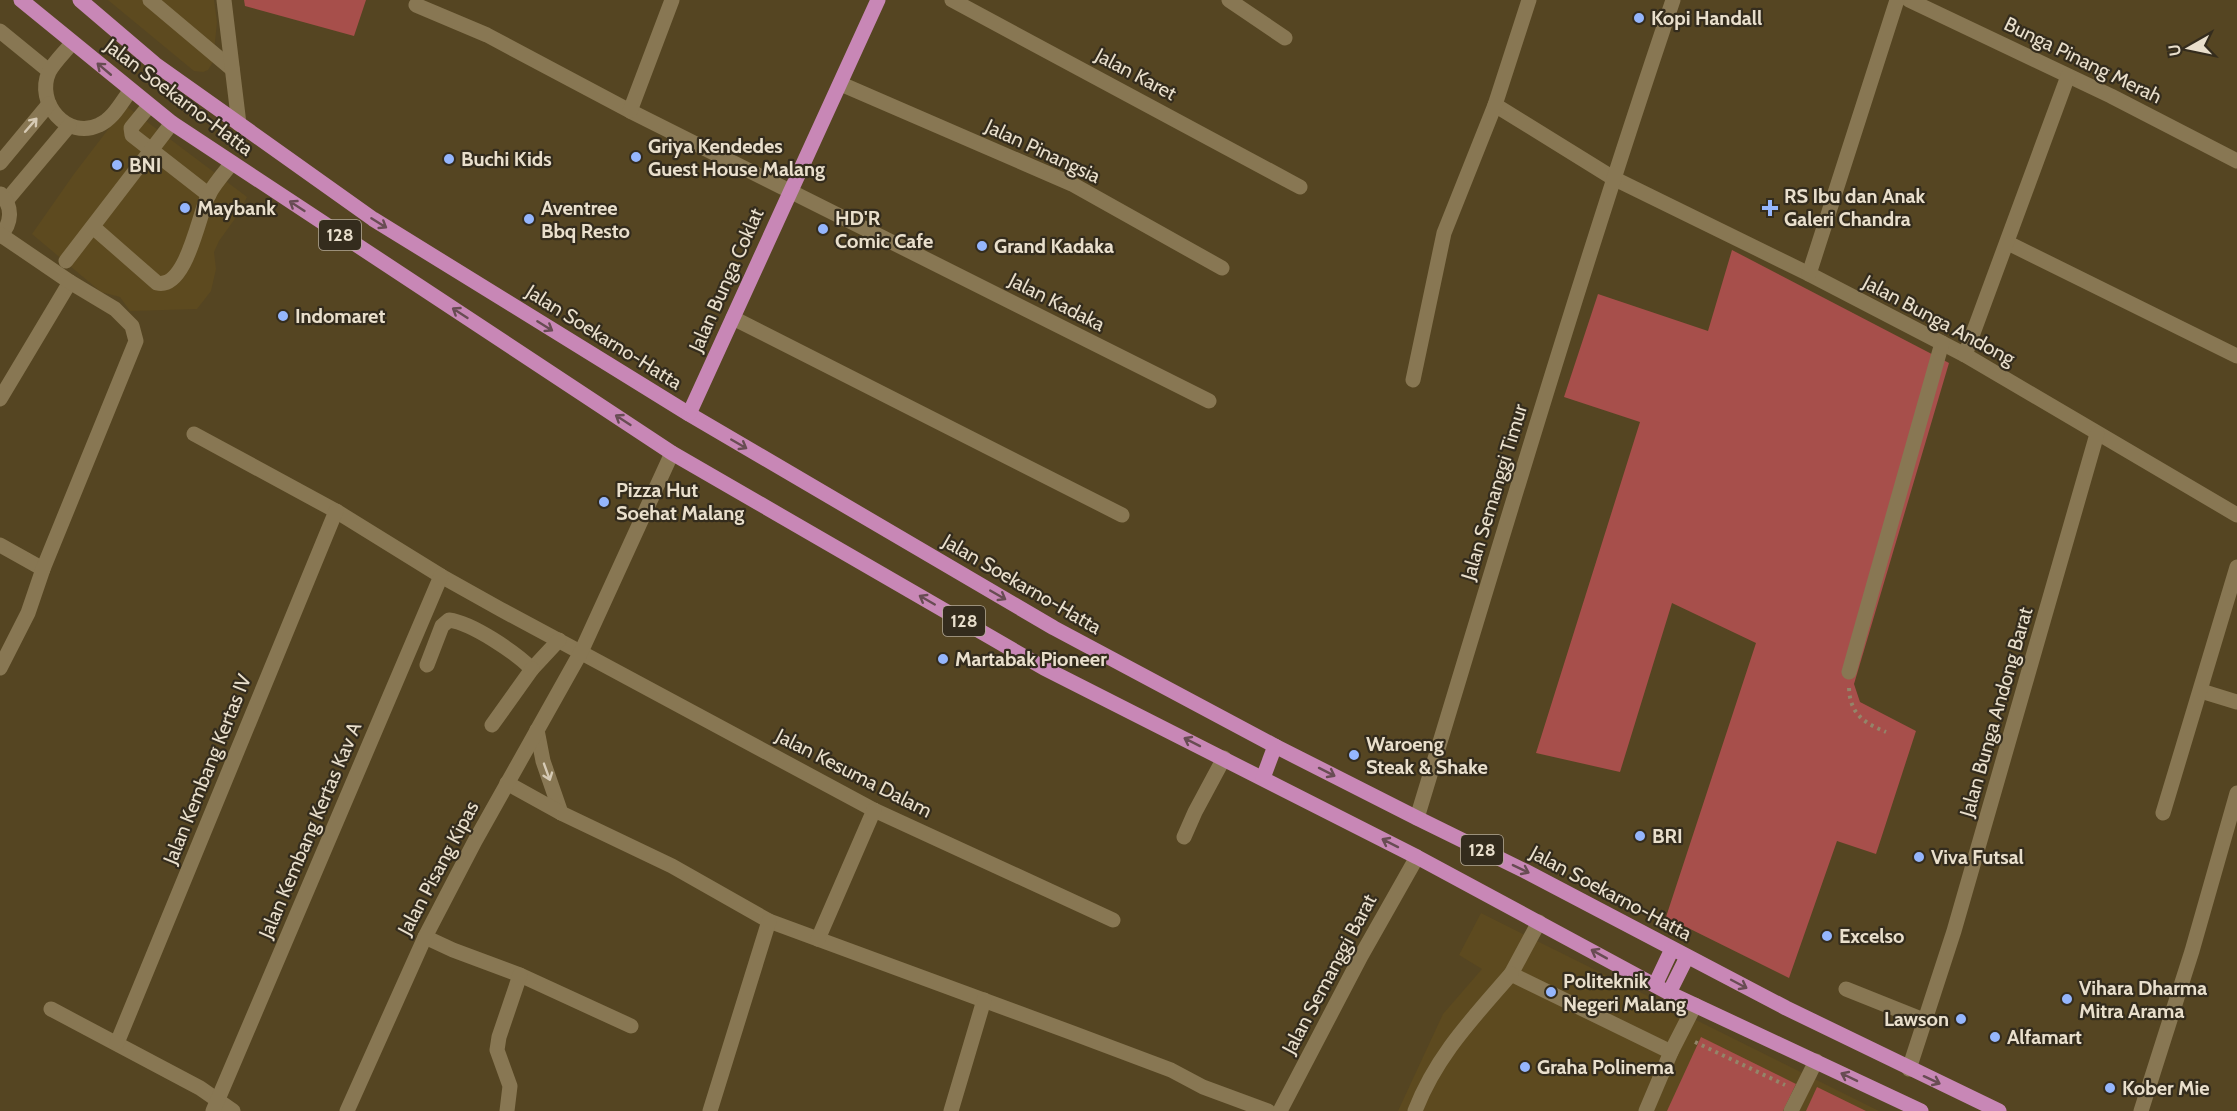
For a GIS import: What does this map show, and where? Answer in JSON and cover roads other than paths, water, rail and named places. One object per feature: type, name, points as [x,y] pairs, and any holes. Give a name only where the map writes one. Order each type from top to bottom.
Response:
[{"type":"main road","name":"Jalan Soekarno-Hatta","points":[[21,0],[172,123],[672,453],[1044,668],[1417,857],[1669,993],[1921,1111]]},
{"type":"main road","name":"Jalan Soekarno-Hatta","points":[[81,0],[155,64],[373,219],[689,414],[1054,628],[1275,746],[1525,871],[1786,1008],[1999,1111]]},
{"type":"main road","name":"Jalan Bunga Coklat","points":[[689,414],[878,0]]},
{"type":"main road","points":[[1263,778],[1275,746]]},
{"type":"main road","points":[[1655,985],[1672,949]]},
{"type":"main road","points":[[1669,993],[1687,957]]},
{"type":"street","points":[[150,0],[232,69]]},
{"type":"street","points":[[224,0],[239,124]]},
{"type":"street","points":[[630,111],[672,0]]},
{"type":"street","name":"Jalan Karet","points":[[952,0],[1299,187]]},
{"type":"street","points":[[1229,0],[1285,38]]},
{"type":"street","points":[[1413,380],[1444,233],[1495,105],[1529,0]]},
{"type":"street","name":"Jalan Semanggi Timur","points":[[1417,818],[1554,363],[1612,178],[1673,0]]},
{"type":"street","points":[[1809,274],[1896,0]]},
{"type":"street","name":"Bunga Pinang Merah","points":[[1909,0],[2068,76],[2237,161]]},
{"type":"street","name":"Jalan Kadaka","points":[[416,5],[487,35],[630,111],[1209,401]]},
{"type":"street","points":[[0,31],[49,71]]},
{"type":"street","points":[[72,43],[49,71],[46,87],[49,104],[60,120],[69,126],[85,128],[101,124],[110,117],[130,91]]},
{"type":"street","points":[[1965,355],[2068,76]]},
{"type":"street","name":"Jalan Pinangsia","points":[[841,84],[1072,184],[1222,268]]},
{"type":"street","points":[[0,163],[49,104]]},
{"type":"street","name":"Jalan Bunga Andong","points":[[1495,105],[1612,178],[1809,274],[1965,355],[2237,515]]},
{"type":"street","points":[[149,106],[130,132],[208,195]]},
{"type":"street","points":[[66,261],[172,123]]},
{"type":"street","points":[[0,668],[28,613],[43,569],[136,341],[132,326],[115,309],[1,236],[9,221],[3,197],[69,126]]},
{"type":"street","points":[[93,227],[158,283],[170,282],[189,256],[208,195],[232,163]]},
{"type":"street","points":[[2008,243],[2237,356]]},
{"type":"street","points":[[0,399],[70,282]]},
{"type":"street","points":[[734,318],[1122,515]]},
{"type":"street","points":[[1849,672],[1942,343]]},
{"type":"street","name":"Jalan Kesuma Dalam","points":[[194,434],[336,511],[441,576],[874,810],[1113,920]]},
{"type":"street","name":"Jalan Bunga Andong Barat","points":[[1909,1069],[1926,1021],[2017,716],[2097,434]]},
{"type":"street","points":[[581,652],[672,453]]},
{"type":"street","name":"Jalan Kembang Kertas IV","points":[[117,1043],[336,511]]},
{"type":"street","points":[[0,545],[43,569]]},
{"type":"street","points":[[2163,813],[2237,567]]},
{"type":"street","name":"Jalan Kembang Kertas Kav A","points":[[216,1106],[441,576]]},
{"type":"street","points":[[427,665],[442,626],[449,620],[459,621],[502,646],[532,669]]},
{"type":"street","points":[[492,725],[532,669],[559,640]]},
{"type":"street","name":"Jalan Pisang Kipas","points":[[347,1111],[425,937],[507,783],[581,652]]},
{"type":"street","points":[[2201,690],[2237,702]]},
{"type":"street","points":[[537,730],[543,761],[561,813]]},
{"type":"street","points":[[1184,837],[1224,758]]},
{"type":"street","points":[[507,783],[561,813],[672,866],[769,921],[1160,1066],[1203,1087],[1268,1111]]},
{"type":"street","points":[[2141,1111],[2192,951],[2237,793]]},
{"type":"street","points":[[818,939],[874,810]]},
{"type":"street","name":"Jalan Semanggi Barat","points":[[1281,1111],[1361,956],[1417,857]]},
{"type":"street","points":[[710,1111],[769,921]]},
{"type":"street","points":[[1414,1111],[1432,1073],[1448,1049],[1511,974],[1539,922]]},
{"type":"street","points":[[425,937],[520,975],[631,1026]]},
{"type":"street","points":[[1511,974],[1671,1052]]},
{"type":"street","points":[[507,1111],[510,1086],[497,1050],[499,1037],[520,975]]},
{"type":"street","points":[[1846,989],[1926,1021]]},
{"type":"street","points":[[951,1111],[984,1000]]},
{"type":"street","points":[[1646,1111],[1671,1052],[1695,1005]]},
{"type":"street","points":[[51,1008],[200,1088],[216,1106],[233,1111]]},
{"type":"street","points":[[1791,1111],[1816,1061]]},
{"type":"place","name":"Kopi Handall","points":[[1639,18]]},
{"type":"place","name":"Griya Kendedes Guest House Malang","points":[[636,157]]},
{"type":"place","name":"Buchi Kids","points":[[449,159]]},
{"type":"place","name":"BNI","points":[[117,165]]},
{"type":"place","name":"Maybank","points":[[185,208]]},
{"type":"place","name":"RS Ibu dan Anak Galeri Chandra","points":[[1770,208]]},
{"type":"place","name":"Aventree Bbq Resto","points":[[529,219]]},
{"type":"place","name":"HD'R Comic Cafe","points":[[823,229]]},
{"type":"place","name":"Grand Kadaka","points":[[982,246]]},
{"type":"place","name":"Indomaret","points":[[283,316]]},
{"type":"place","name":"Pizza Hut Soehat Malang","points":[[604,502]]},
{"type":"place","name":"Martabak Pioneer","points":[[943,659]]},
{"type":"place","name":"Waroeng Steak & Shake","points":[[1354,755]]},
{"type":"place","name":"BRI","points":[[1640,836]]},
{"type":"place","name":"Viva Futsal","points":[[1919,857]]},
{"type":"place","name":"Excelso","points":[[1827,936]]},
{"type":"place","name":"Politeknik Negeri Malang","points":[[1551,992]]},
{"type":"place","name":"Vihara Dharma Mitra Arama","points":[[2067,999]]},
{"type":"place","name":"Lawson","points":[[1961,1019]]},
{"type":"place","name":"Alfamart","points":[[1995,1037]]},
{"type":"place","name":"Graha Polinema","points":[[1525,1067]]},
{"type":"place","name":"Kober Mie","points":[[2110,1088]]}]
